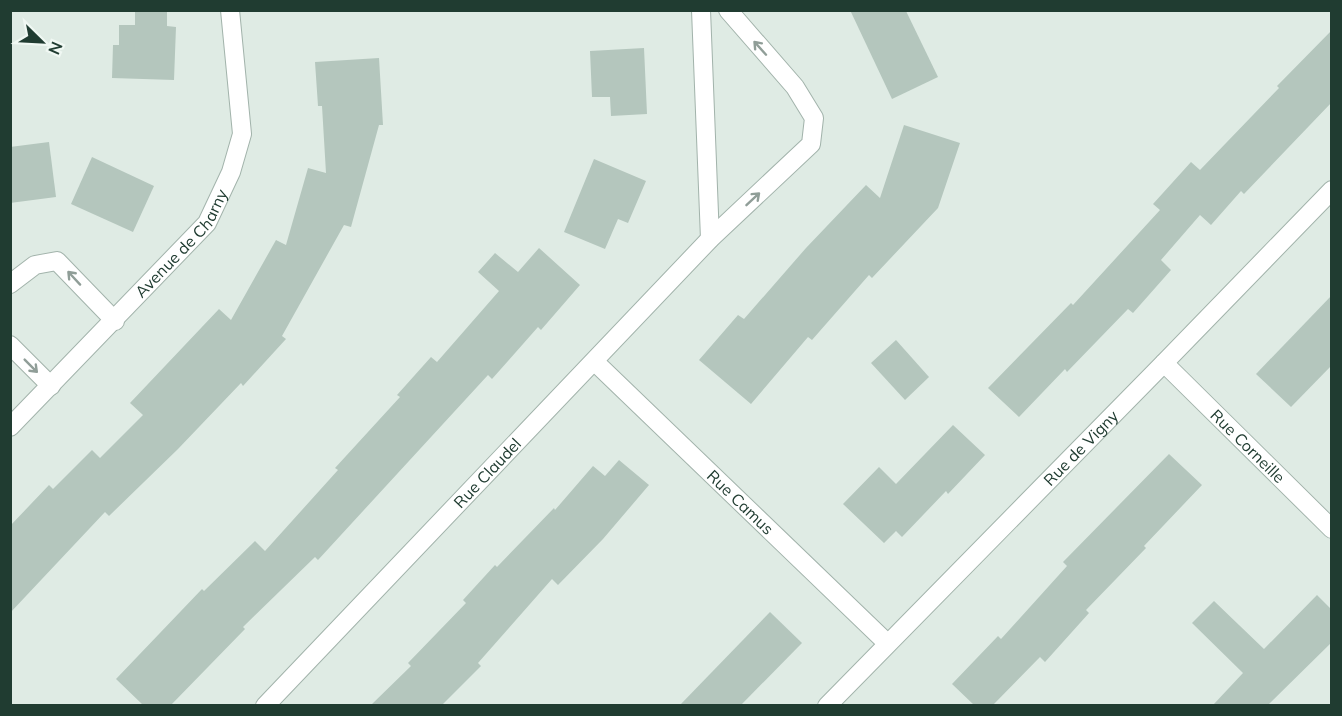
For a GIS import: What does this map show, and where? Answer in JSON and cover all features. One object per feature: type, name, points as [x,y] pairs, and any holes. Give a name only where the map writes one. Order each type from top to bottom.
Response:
[{"type":"street","name":"Avenue de Charny","points":[[10,427],[207,223],[231,172],[242,134],[230,10]]},
{"type":"street","points":[[701,10],[711,239]]},
{"type":"street","name":"Rue Claudel","points":[[265,705],[711,239],[811,144],[814,118],[795,87],[728,10]]},
{"type":"street","name":"Rue de Vigny","points":[[827,705],[1332,189]]},
{"type":"street","points":[[10,284],[35,265],[57,261],[114,321]]},
{"type":"street","points":[[10,345],[51,386]]},
{"type":"street","name":"Rue Camus","points":[[595,362],[887,643]]},
{"type":"street","name":"Rue Corneille","points":[[1164,363],[1332,529]]},
{"type":"building","points":[[135,10],[167,10],[167,26],[176,27],[174,80],[112,78],[113,45],[119,45],[119,25],[135,25]]},
{"type":"building","points":[[850,10],[906,11],[938,77],[892,99]]},
{"type":"building","points":[[1332,30],[1332,102],[1244,194],[1241,191],[1211,225],[1200,215],[1161,260],[1171,270],[1133,313],[1128,309],[1067,372],[1065,369],[1019,417],[988,388],[1071,303],[1073,305],[1160,210],[1153,204],[1191,162],[1200,170]]},
{"type":"building","points":[[644,48],[647,114],[611,116],[610,97],[592,97],[590,51]]},
{"type":"building","points":[[379,58],[383,125],[379,125],[351,227],[344,225],[282,336],[286,339],[243,386],[241,383],[109,516],[105,512],[10,613],[10,526],[49,485],[53,489],[92,450],[100,458],[143,415],[130,403],[219,309],[231,320],[276,240],[286,245],[308,168],[326,173],[322,106],[318,106],[315,62]]},
{"type":"building","points":[[904,125],[960,143],[938,208],[872,278],[869,275],[812,340],[808,337],[751,404],[699,360],[738,315],[744,319],[806,248],[866,185],[880,198]]},
{"type":"building","points":[[49,142],[56,197],[10,203],[10,147]]},
{"type":"building","points":[[92,157],[154,186],[133,232],[71,204]]},
{"type":"building","points":[[594,159],[646,181],[628,223],[618,219],[605,249],[564,232]]},
{"type":"building","points":[[539,248],[580,285],[541,330],[538,327],[492,379],[488,375],[318,560],[315,557],[243,627],[245,629],[171,705],[143,705],[116,679],[202,589],[204,591],[255,541],[265,551],[338,470],[335,468],[400,397],[397,395],[431,357],[437,362],[499,291],[478,272],[495,253],[518,272]]},
{"type":"building","points":[[1332,295],[1332,365],[1291,407],[1256,374]]},
{"type":"building","points":[[896,340],[929,377],[905,400],[871,363]]},
{"type":"building","points":[[953,425],[985,455],[902,537],[896,531],[884,543],[843,504],[879,467],[896,484]]},
{"type":"building","points":[[1169,454],[1202,485],[1144,546],[1146,548],[1086,610],[1089,613],[1045,662],[1040,657],[993,705],[974,705],[952,684],[998,636],[1001,639],[1067,566],[1063,562]]},
{"type":"building","points":[[619,460],[649,485],[603,539],[558,585],[552,579],[478,663],[481,666],[442,705],[371,705],[411,666],[408,663],[466,603],[463,600],[495,565],[497,567],[554,508],[555,510],[593,466],[605,476]]},
{"type":"building","points":[[1317,595],[1332,610],[1332,642],[1268,705],[1213,705],[1243,673],[1192,623],[1214,601],[1264,649]]},
{"type":"building","points":[[770,612],[802,643],[741,705],[680,705]]}]
